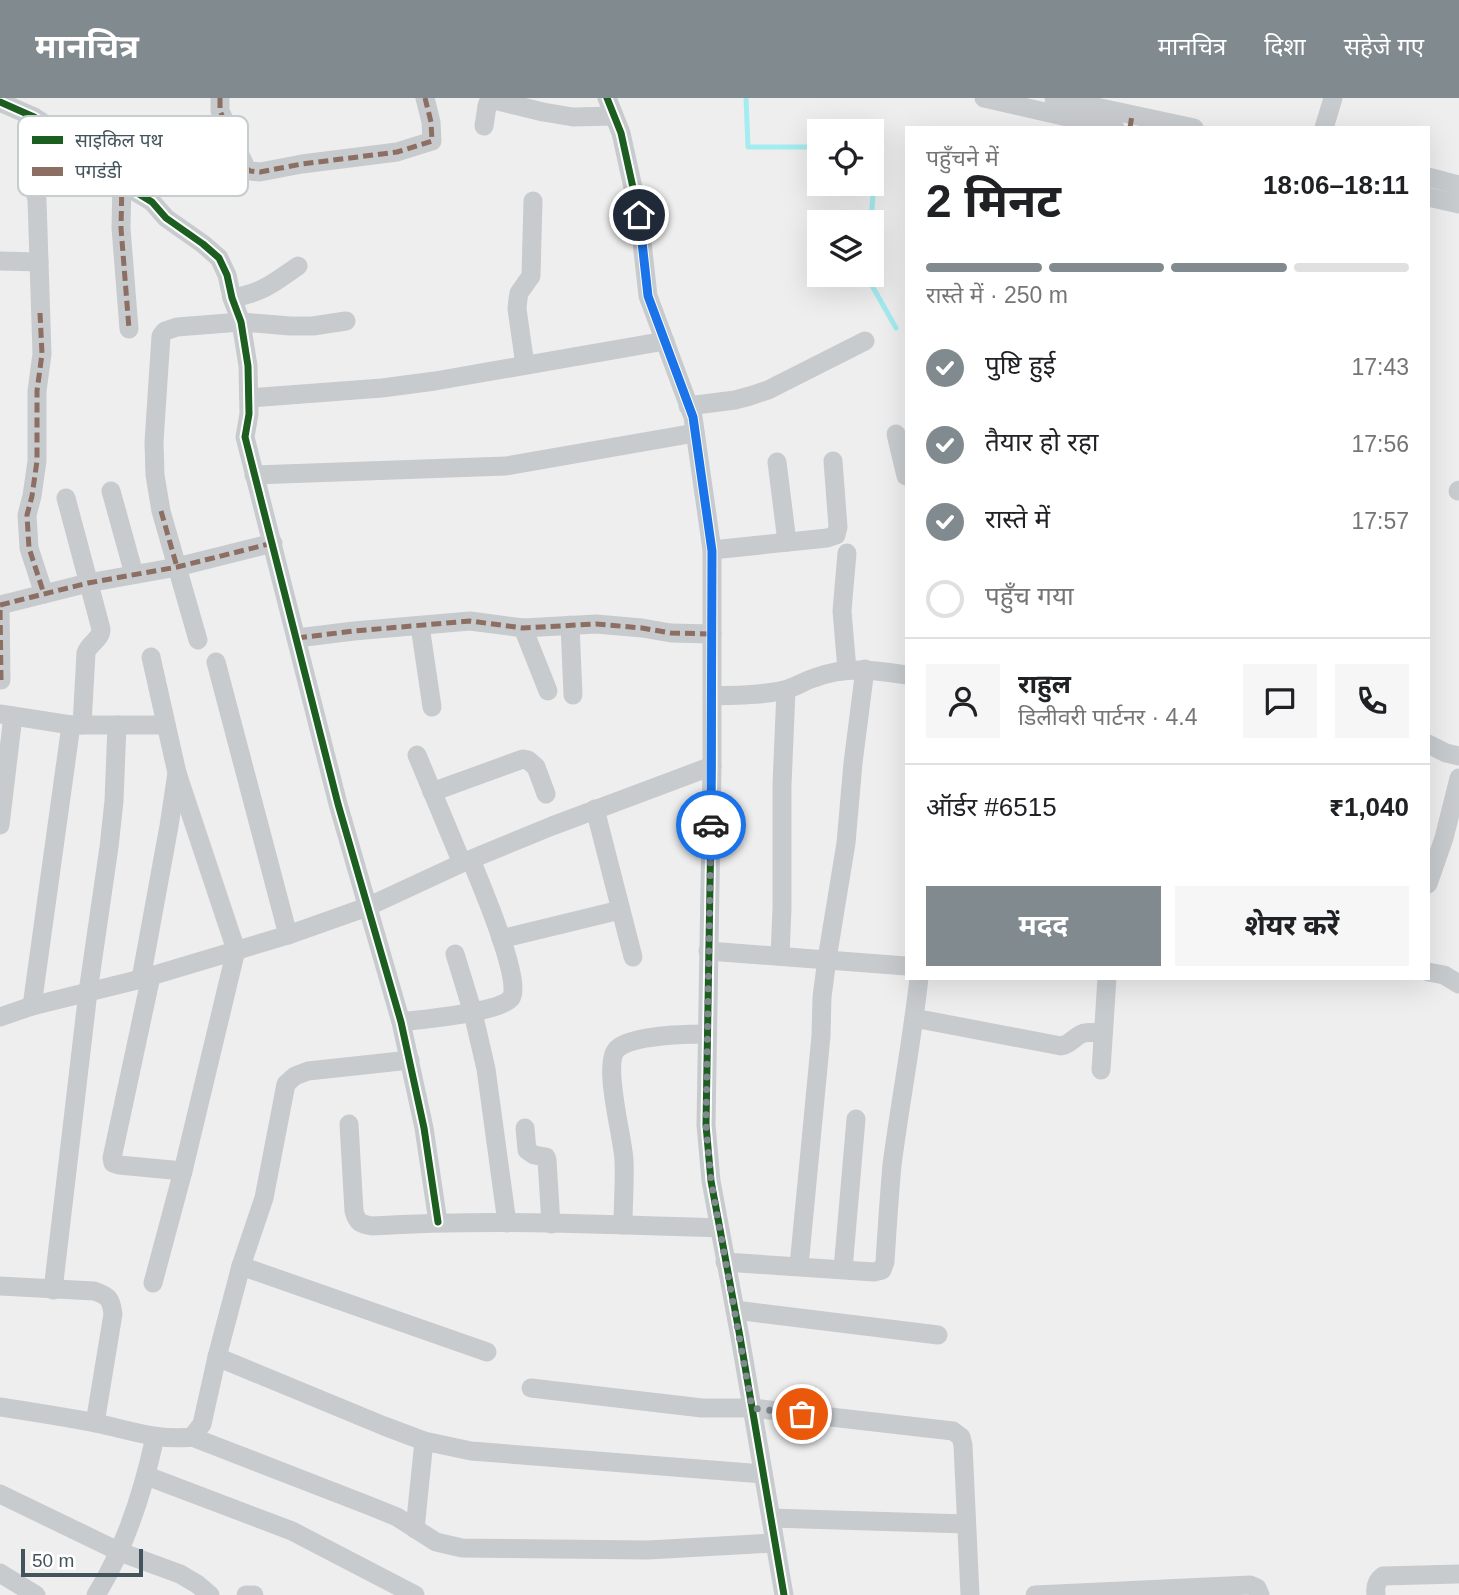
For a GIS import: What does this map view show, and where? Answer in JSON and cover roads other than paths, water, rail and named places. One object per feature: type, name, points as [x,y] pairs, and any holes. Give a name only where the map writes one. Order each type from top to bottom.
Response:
[{"type":"street","points":[[220,98],[222,116]]},
{"type":"street","points":[[248,170],[260,172],[397,152],[432,141],[431,121],[425,98]]},
{"type":"street","points":[[984,98],[1106,126]]},
{"type":"street","points":[[1054,98],[1131,122],[1173,126]]},
{"type":"street","points":[[1325,126],[1333,98]]},
{"type":"street","points":[[484,125],[488,103],[494,100],[573,117],[610,107],[621,133],[639,215],[648,296],[693,417],[712,551],[712,766],[706,1125],[711,1181],[784,1595]]},
{"type":"street","points":[[0,102],[32,116]]},
{"type":"street","points":[[1430,178],[1459,185]]},
{"type":"street","points":[[36,196],[42,354],[37,391],[37,461],[27,515],[29,548],[44,594]]},
{"type":"street","points":[[122,196],[121,228],[129,329]]},
{"type":"street","points":[[143,196],[166,218],[219,258],[241,321],[248,366],[249,414],[245,437],[338,804],[401,1022],[424,1128],[438,1222]]},
{"type":"street","points":[[1430,197],[1459,204]]},
{"type":"street","points":[[525,365],[517,309],[519,293],[531,276],[533,201]]},
{"type":"street","points":[[0,261],[39,262]]},
{"type":"street","points":[[232,298],[264,290],[298,266]]},
{"type":"street","points":[[198,640],[161,511],[155,475],[161,336],[165,331],[177,327],[241,321],[313,326],[346,321]]},
{"type":"street","points":[[248,398],[382,388],[435,381],[665,341]]},
{"type":"street","points":[[688,405],[735,400],[768,390],[865,341]]},
{"type":"street","points":[[254,475],[506,466],[695,433]]},
{"type":"street","points":[[896,434],[905,472]]},
{"type":"street","points":[[712,551],[836,535],[838,531],[833,461]]},
{"type":"street","points":[[778,462],[786,542]]},
{"type":"street","points":[[111,491],[134,574]]},
{"type":"street","points":[[32,1006],[86,653],[101,632],[66,498]]},
{"type":"street","points":[[1,680],[0,605],[89,583],[177,567],[272,543]]},
{"type":"street","points":[[799,1266],[827,960],[846,843],[853,764],[856,670],[842,628],[847,553]]},
{"type":"street","points":[[297,638],[470,621],[523,628],[596,624],[712,634]]},
{"type":"street","points":[[570,625],[573,695]]},
{"type":"street","points":[[420,626],[432,707]]},
{"type":"street","points":[[523,628],[548,691]]},
{"type":"street","points":[[151,657],[177,773],[236,950],[153,1283]]},
{"type":"street","points":[[216,662],[288,935]]},
{"type":"street","points":[[712,696],[786,690],[836,671],[856,670],[905,676]]},
{"type":"street","points":[[780,956],[786,690]]},
{"type":"street","points":[[0,825],[7,715],[76,725],[166,724]]},
{"type":"street","points":[[53,1290],[88,992],[109,847],[117,724]]},
{"type":"street","points":[[1430,745],[1459,756]]},
{"type":"street","points":[[401,1022],[473,1013],[503,1003],[510,999],[513,993],[502,939],[491,908],[432,792],[417,755]]},
{"type":"street","points":[[432,792],[523,759],[536,767],[546,794]]},
{"type":"street","points":[[0,1017],[288,935],[367,907],[466,861],[595,809],[712,766]]},
{"type":"street","points":[[177,773],[146,977],[112,1158],[113,1163],[119,1165],[183,1171]]},
{"type":"street","points":[[1430,878],[1444,838],[1459,778]]},
{"type":"street","points":[[595,809],[633,957]]},
{"type":"street","points":[[502,939],[620,909]]},
{"type":"street","points":[[708,951],[905,966]]},
{"type":"street","points":[[455,954],[486,1069],[507,1223]]},
{"type":"street","points":[[1430,972],[1444,975],[1459,984]]},
{"type":"street","points":[[725,1262],[874,1272],[882,1270],[885,1262],[893,1163],[919,980]]},
{"type":"street","points":[[1101,1070],[1107,980]]},
{"type":"street","points":[[914,1018],[1061,1046],[1072,1042],[1080,1034],[1103,1033]]},
{"type":"street","points":[[623,1225],[624,1161],[611,1079],[611,1061],[616,1050],[625,1044],[677,1034],[707,1034]]},
{"type":"street","points":[[192,1437],[202,1424],[241,1266],[264,1198],[286,1084],[295,1076],[308,1071],[410,1060]]},
{"type":"street","points":[[843,1269],[856,1119]]},
{"type":"street","points":[[349,1124],[354,1211],[361,1224],[372,1226],[438,1222],[719,1228]]},
{"type":"street","points":[[525,1128],[527,1150],[534,1155],[546,1157],[547,1160],[551,1224]]},
{"type":"street","points":[[241,1266],[488,1352]]},
{"type":"street","points":[[0,1286],[94,1292],[105,1294],[111,1302],[113,1314],[95,1423]]},
{"type":"street","points":[[735,1310],[938,1335]]},
{"type":"street","points":[[217,1357],[424,1441],[471,1451],[521,1456],[764,1474]]},
{"type":"street","points":[[531,1388],[702,1408],[752,1408],[953,1431],[961,1437],[964,1445],[970,1595]]},
{"type":"street","points":[[0,1407],[95,1423],[155,1437],[192,1437],[397,1517],[436,1542],[461,1548],[648,1550],[775,1543]]},
{"type":"street","points":[[96,1595],[120,1552],[147,1476],[155,1437]]},
{"type":"street","points":[[415,1528],[424,1441]]},
{"type":"street","points":[[147,1476],[292,1531],[415,1595]]},
{"type":"street","points":[[0,1494],[120,1552],[180,1574],[210,1595]]},
{"type":"street","points":[[771,1518],[966,1524]]},
{"type":"street","points":[[0,1573],[36,1595]]},
{"type":"street","points":[[1376,1595],[1378,1580],[1382,1576],[1459,1574]]},
{"type":"street","points":[[1035,1595],[1205,1591],[1250,1585],[1257,1588],[1260,1595]]},
{"type":"street","points":[[246,1595],[254,1595]]},
{"type":"waterway","points":[[746,98],[748,147],[807,147]]},
{"type":"waterway","points":[[872,210],[873,196]]},
{"type":"waterway","points":[[873,287],[896,328]]}]
